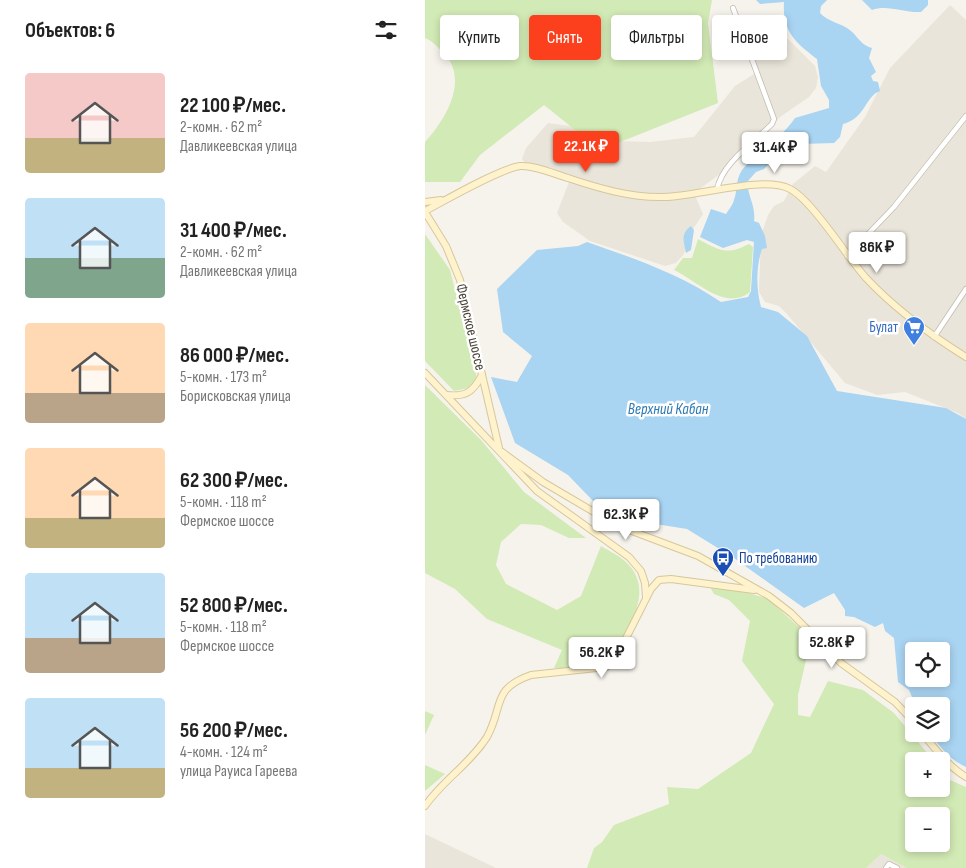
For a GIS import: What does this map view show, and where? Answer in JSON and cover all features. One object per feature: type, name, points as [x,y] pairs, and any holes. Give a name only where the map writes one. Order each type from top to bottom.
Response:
[{"type":"street","points":[[717,190],[718,182],[729,166],[772,124],[774,119],[733,8]]},
{"type":"street","points":[[847,256],[894,207],[966,116]]},
{"type":"street","points":[[425,202],[452,197],[505,171],[523,166],[595,187],[637,196],[663,198],[773,184],[792,190],[808,206],[865,277],[903,314],[934,337],[966,357]]},
{"type":"street","name":"Фермское шоссе","points":[[452,197],[425,212],[447,246],[460,280],[501,451],[543,482],[616,525],[698,556],[769,596],[791,613],[841,663],[895,702],[905,713]]},
{"type":"street","points":[[934,337],[966,289]]},
{"type":"street","name":"Фермское шоссе","points":[[425,373],[501,451],[537,492],[629,557],[641,572],[645,583],[646,599]]},
{"type":"street","points":[[447,395],[460,396],[470,393],[482,375]]},
{"type":"street","points":[[425,806],[472,758],[488,735],[505,689],[519,679],[531,675],[606,667],[615,660],[646,599],[659,580],[671,579],[720,587],[751,589],[769,596]]},
{"type":"street","points":[[929,742],[954,770],[966,777]]},
{"type":"street","points":[[886,868],[889,864],[897,868]]},
{"type":"shaded area","points":[[950,5],[966,20],[966,419],[958,413],[905,392],[877,395],[845,383],[787,314],[779,306],[765,302],[759,292],[761,235],[768,215],[774,206],[784,201],[793,184],[815,166],[826,172],[865,117],[890,68]]},
{"type":"shaded area","points":[[787,38],[815,66],[818,77],[816,88],[809,97],[780,117],[750,152],[694,193],[703,214],[691,232],[684,254],[676,263],[665,266],[590,241],[563,222],[557,213],[569,182],[564,173],[529,168],[522,159],[526,148],[548,123],[586,128],[616,141],[650,142],[694,137],[735,86],[754,74],[754,60],[787,60]]},
{"type":"shaded area","points":[[425,834],[496,868],[425,868]]},
{"type":"shaded area","points":[[881,854],[907,868],[866,868]]},
{"type":"green space","points":[[425,0],[712,0],[708,23],[718,103],[600,150],[544,105],[480,155],[460,182],[425,182],[425,142],[447,111],[455,86],[455,74],[449,60],[519,60],[519,15],[440,15],[440,49],[433,42],[425,38]]},
{"type":"green space","points":[[425,234],[450,270],[477,378],[468,388],[454,391],[425,361]]},
{"type":"green space","points":[[698,239],[717,249],[728,251],[749,244],[753,247],[750,292],[740,297],[721,296],[701,287],[674,270],[683,258],[692,258]]},
{"type":"green space","points":[[425,385],[481,440],[524,492],[586,538],[569,538],[541,525],[521,524],[501,542],[496,565],[506,584],[557,610],[581,596],[601,546],[624,560],[635,575],[639,587],[639,600],[635,613],[608,661],[576,668],[554,668],[562,650],[487,619],[455,589],[425,573]]},
{"type":"green space","points":[[710,587],[749,593],[768,599],[800,628],[805,639],[806,660],[798,695],[798,715],[810,717],[828,681],[863,690],[894,713],[905,726],[905,742],[918,742],[926,752],[905,752],[905,797],[950,797],[950,780],[966,787],[966,868],[907,868],[881,854],[866,868],[587,868],[594,848],[602,842],[614,825],[669,804],[667,787],[698,789],[751,753],[774,704],[742,661],[750,621],[729,600],[714,594]]},
{"type":"green space","points":[[425,711],[434,715],[425,735]]},
{"type":"green space","points":[[425,765],[445,774],[425,791]]},
{"type":"water","name":"Верхний Кабан","points":[[756,0],[827,0],[821,6],[820,13],[847,28],[868,47],[872,48],[869,58],[876,72],[871,76],[873,81],[878,82],[880,91],[871,97],[856,117],[843,124],[840,137],[834,143],[802,144],[778,154],[764,169],[756,172],[747,182],[754,211],[754,221],[759,223],[765,236],[767,248],[762,249],[757,278],[761,307],[778,312],[807,336],[837,391],[946,408],[966,419],[966,767],[950,756],[950,752],[945,752],[937,742],[950,742],[950,697],[912,697],[909,690],[898,682],[894,638],[885,631],[883,623],[875,627],[854,617],[845,616],[845,610],[834,593],[804,608],[734,558],[687,529],[624,519],[597,505],[568,475],[515,443],[491,377],[517,382],[532,356],[503,332],[497,289],[537,250],[578,246],[587,242],[673,275],[721,302],[748,297],[751,291],[754,242],[747,240],[723,248],[700,237],[711,209],[726,214],[732,205],[738,178],[742,170],[783,132],[795,118],[829,108],[829,100],[821,86],[817,59],[791,35],[787,26],[787,15],[784,15],[784,2],[760,4]]},
{"type":"water","points":[[862,0],[928,0],[928,5],[921,12],[890,8],[872,10]]},
{"type":"water","points":[[691,226],[694,230],[691,250],[686,253],[684,235]]},
{"type":"place","name":"Булат","points":[[914,346]]},
{"type":"place","name":"По требованию","points":[[723,577]]}]
